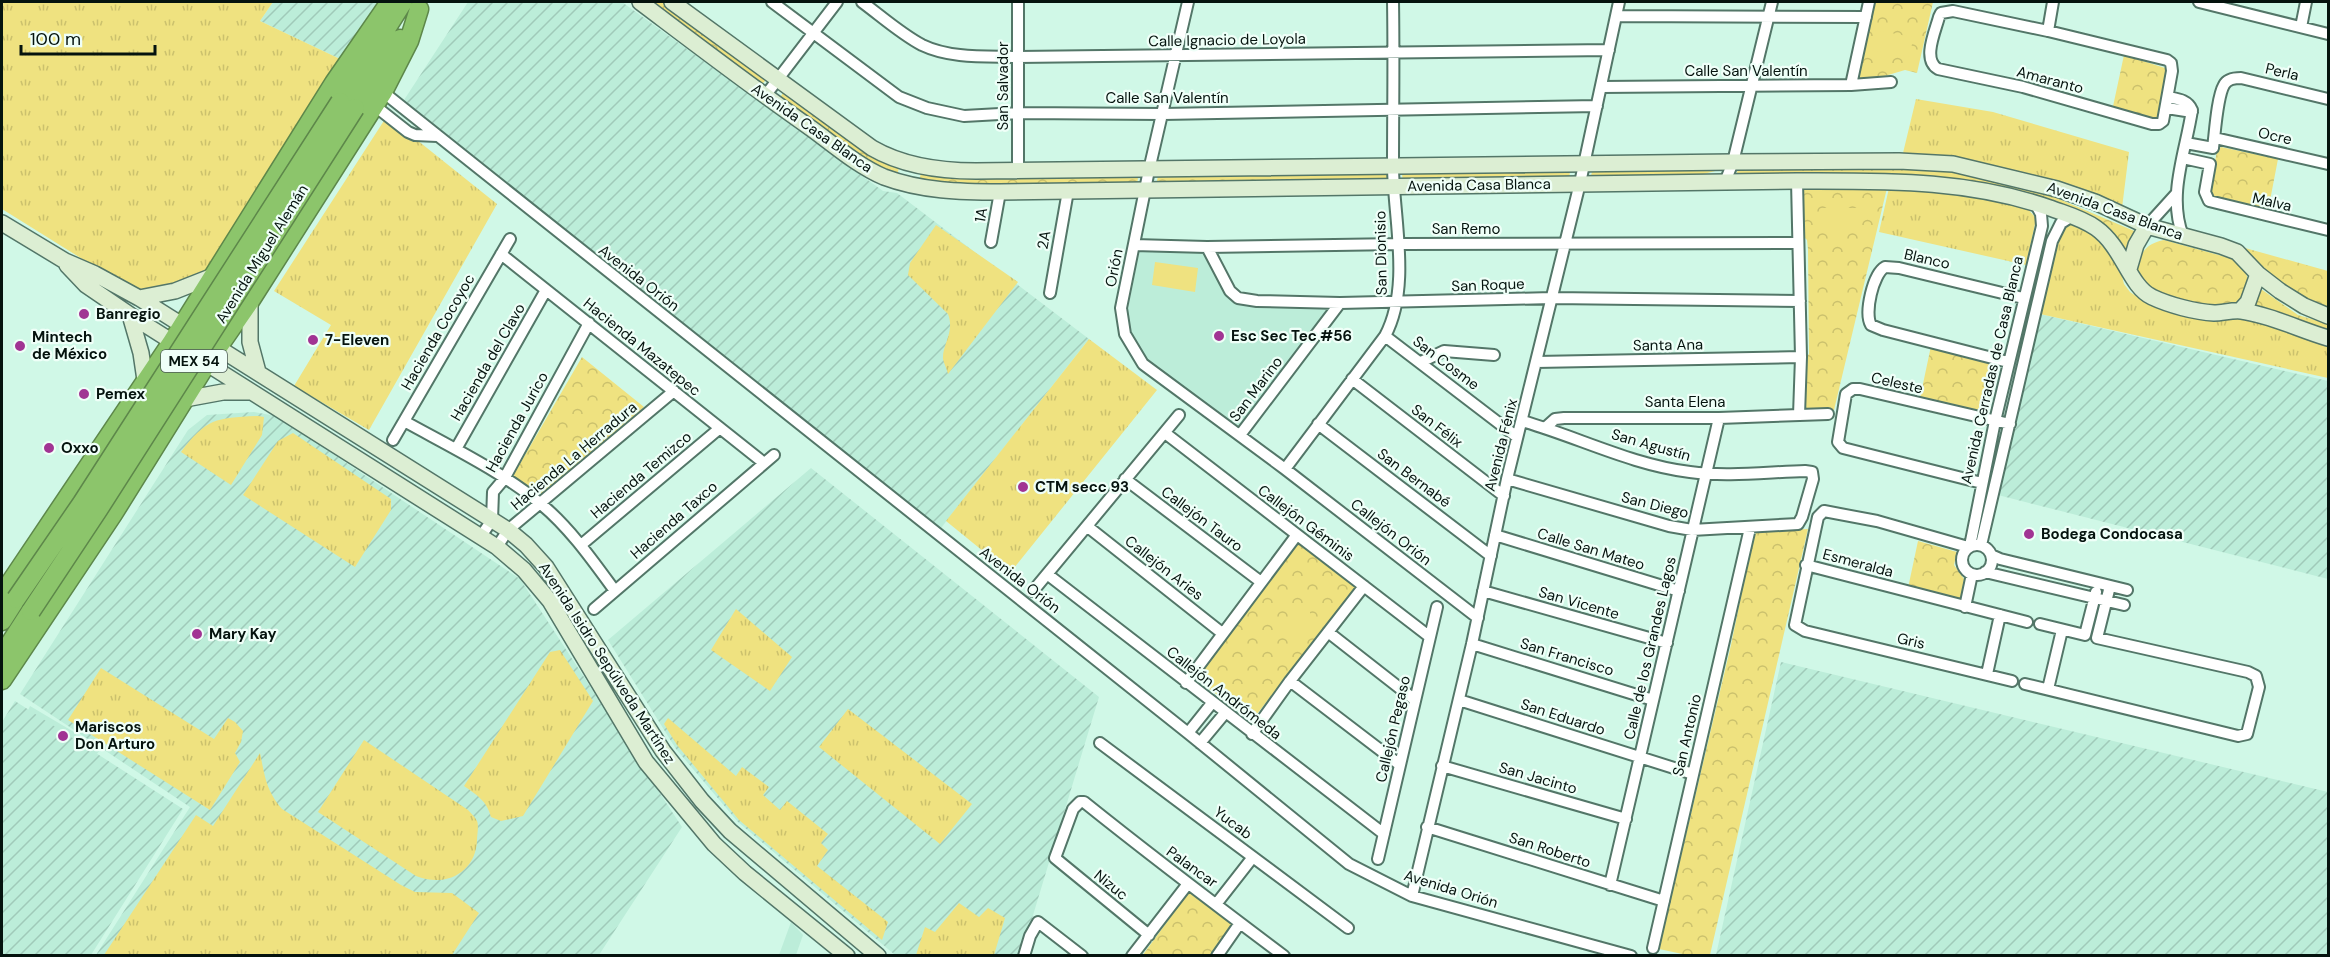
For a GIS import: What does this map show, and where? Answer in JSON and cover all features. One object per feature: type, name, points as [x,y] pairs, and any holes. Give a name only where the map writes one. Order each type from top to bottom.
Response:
[{"type":"highway","points":[[9,597],[334,83],[390,2]]},
{"type":"highway","name":"Avenida Miguel Alemán","points":[[2,656],[117,481],[347,105],[403,2]]},
{"type":"highway","points":[[2,680],[113,514],[207,363],[245,308],[379,99],[410,41],[422,5]]},
{"type":"highway","name":"Avenida Miguel Alemán","points":[[2,621],[9,597],[88,494],[347,105],[422,5]]},
{"type":"highway","points":[[209,283],[207,300],[211,305],[222,312],[245,308]]},
{"type":"highway","points":[[140,388],[161,403],[168,411],[170,421]]},
{"type":"street","name":"Avenida Casa Blanca","points":[[640,2],[765,96],[872,171],[910,184],[941,190],[1000,192],[1797,181],[1906,181],[1937,184],[2010,196],[2072,216],[2096,227],[2109,238],[2129,269],[2136,286],[2161,301],[2211,313],[2240,311],[2328,338]]},
{"type":"street","name":"Avenida Casa Blanca","points":[[672,2],[872,148],[898,160],[916,165],[958,171],[1018,171],[1733,162],[1899,161],[1953,164],[2057,189],[2095,202],[2147,226],[2237,252],[2258,274],[2304,306],[2328,316]]},
{"type":"street","name":"Calle San Valentín","points":[[772,2],[898,97],[927,108],[964,116],[1018,113],[1163,114],[1597,106]]},
{"type":"street","points":[[765,96],[815,34],[837,2]]},
{"type":"street","name":"Calle Ignacio de Loyola","points":[[862,2],[920,44],[936,51],[959,55],[1176,56],[1609,50]]},
{"type":"street","name":"San Salvador","points":[[1018,2],[1018,171]]},
{"type":"street","name":"Orión","points":[[1188,2],[1149,170],[1121,308],[1124,327],[1143,364],[1286,469]]},
{"type":"street","name":"San Dionisio","points":[[1286,469],[1385,336],[1393,321],[1397,302],[1399,243],[1393,167],[1395,110],[1393,2]]},
{"type":"street","name":"Avenida Fénix","points":[[1412,896],[1478,618],[1507,479],[1580,183],[1619,2]]},
{"type":"street","points":[[1725,182],[1733,162],[1772,2]]},
{"type":"street","points":[[1851,85],[1869,2]]},
{"type":"street","points":[[2053,2],[2048,31],[2167,60],[2172,67],[2168,103],[2192,112],[2176,194],[2178,220],[2183,236]]},
{"type":"street","points":[[2199,2],[2241,7],[2328,34]]},
{"type":"street","points":[[2301,27],[2306,2]]},
{"type":"street","name":"Amaranto","points":[[2048,31],[1953,11],[1941,13],[1930,57],[1934,66],[2023,87],[2159,124],[2163,121],[2168,103]]},
{"type":"street","points":[[1617,16],[1866,17]]},
{"type":"street","name":"Perla","points":[[2214,143],[2221,93],[2224,84],[2229,80],[2241,78],[2328,99]]},
{"type":"street","name":"Calle San Valentín","points":[[1601,87],[1878,85],[1891,82]]},
{"type":"street","points":[[379,99],[408,132],[415,135],[437,136]]},
{"type":"street","name":"Avenida Orión","points":[[379,99],[437,136],[1200,742],[1349,864],[1412,896],[1632,956]]},
{"type":"street","name":"Ocre","points":[[2186,143],[2214,143],[2328,164]]},
{"type":"street","name":"Malva","points":[[2183,159],[2210,164],[2205,192],[2209,201],[2328,230]]},
{"type":"street","points":[[910,184],[916,165]]},
{"type":"street","points":[[1797,181],[1801,357],[1799,415]]},
{"type":"street","name":"2A","points":[[1050,293],[1068,191]]},
{"type":"street","name":"1A","points":[[991,242],[1000,192]]},
{"type":"street","points":[[2129,269],[2136,245],[2147,226],[2176,194]]},
{"type":"street","name":"Avenida Cerradas de Casa Blanca","points":[[1973,546],[1976,482],[1991,420],[2003,388],[2004,361],[2018,297],[2031,270],[2042,220],[2035,203]]},
{"type":"street","name":"Avenida Cerradas de Casa Blanca","points":[[1973,546],[1987,518],[2052,241],[2061,223],[2072,216]]},
{"type":"street","points":[[2,223],[64,261]]},
{"type":"street","points":[[2038,237],[2052,241]]},
{"type":"street","name":"Hacienda Cocoyoc","points":[[393,440],[510,239]]},
{"type":"street","name":"San Remo","points":[[1134,245],[1207,247],[1399,243],[1798,243]]},
{"type":"street","name":"San Roque","points":[[1207,247],[1230,291],[1239,298],[1257,301],[1340,303],[1552,298],[1800,301]]},
{"type":"street","name":"Hacienda Mazatepec","points":[[501,254],[764,463]]},
{"type":"street","name":"Avenida Isidro Sepúlveda Martínez","points":[[64,261],[95,274],[139,298],[218,346],[508,530],[526,545],[546,567],[663,751],[702,801],[729,831],[878,956]]},
{"type":"street","name":"Avenida Isidro Sepúlveda Martínez","points":[[64,261],[86,285],[130,315],[481,536],[524,570],[550,601],[646,762],[714,844],[745,873],[847,956]]},
{"type":"street","name":"Blanco","points":[[2004,361],[1883,330],[1872,325],[1867,316],[1876,275],[1885,267],[1891,266],[2018,297]]},
{"type":"street","points":[[2031,270],[2045,273]]},
{"type":"street","points":[[2240,311],[2248,302],[2258,274]]},
{"type":"street","points":[[139,298],[209,283]]},
{"type":"street","name":"Hacienda del Clavo","points":[[456,449],[546,290]]},
{"type":"street","name":"San Marino","points":[[1240,435],[1340,303]]},
{"type":"street","points":[[245,308],[250,342],[258,372]]},
{"type":"street","points":[[130,315],[141,353],[140,388]]},
{"type":"street","name":"Hacienda Jurico","points":[[481,536],[492,520],[492,496],[504,479],[589,323]]},
{"type":"street","name":"San Cosme","points":[[1385,336],[1517,437]]},
{"type":"street","points":[[1421,362],[1444,351],[1494,355]]},
{"type":"street","name":"Santa Ana","points":[[1536,362],[1801,357]]},
{"type":"street","name":"San Félix","points":[[1352,379],[1504,496]]},
{"type":"street","points":[[2003,388],[2018,391]]},
{"type":"street","name":"Celeste","points":[[1976,482],[1840,446],[1838,439],[1846,394],[1853,389],[1860,389],[1991,420]]},
{"type":"street","name":"Hacienda La Herradura","points":[[497,547],[508,530],[542,504],[674,391]]},
{"type":"street","points":[[185,399],[223,392],[252,392]]},
{"type":"street","name":"Santa Elena","points":[[1545,428],[1555,419],[1564,418],[1828,414]]},
{"type":"street","points":[[1033,591],[1179,415]]},
{"type":"street","name":"Calle de los Grandes Lagos","points":[[1610,885],[1719,417]]},
{"type":"street","points":[[1991,420],[2010,424]]},
{"type":"street","points":[[404,421],[456,449],[542,504],[581,545],[615,591]]},
{"type":"street","name":"San Agustín","points":[[1522,421],[1662,466],[1706,474],[1812,472],[1813,479],[1798,524]]},
{"type":"street","name":"San Bernabé","points":[[1318,424],[1491,556]]},
{"type":"street","name":"Hacienda Temizco","points":[[581,545],[720,428]]},
{"type":"street","name":"Callejón Géminis","points":[[1165,433],[1430,637]]},
{"type":"street","name":"Hacienda Taxco","points":[[594,609],[774,455]]},
{"type":"street","name":"Callejón Orión","points":[[1286,469],[1478,618]]},
{"type":"street","name":"Callejón Tauro","points":[[1125,479],[1261,582]]},
{"type":"street","name":"San Diego","points":[[1507,479],[1669,526],[1692,530],[1798,524]]},
{"type":"street","name":"Esmeralda","points":[[1965,607],[1806,565],[1818,517],[1824,511],[1868,519],[1973,546]]},
{"type":"street","points":[[1975,516],[1987,518]]},
{"type":"street","name":"Callejón Aries","points":[[1088,527],[1222,633]]},
{"type":"street","name":"San Antonio","points":[[1653,948],[1750,528]]},
{"type":"street","name":"Calle San Mateo","points":[[1495,535],[1679,591]]},
{"type":"street","points":[[1186,683],[1296,536]]},
{"type":"street","points":[[2124,605],[1985,572],[1972,574],[1963,567],[1962,556],[1973,546],[2000,559],[2127,590]]},
{"type":"street","points":[[1985,572],[1992,563],[1991,555]]},
{"type":"street","name":"Gris","points":[[1806,565],[1794,621],[1799,628],[2012,681]]},
{"type":"street","name":"Callejón Andrómeda","points":[[1047,574],[1384,834]]},
{"type":"street","points":[[1972,574],[1965,607],[2027,622]]},
{"type":"street","points":[[2040,624],[2085,635],[2098,583]]},
{"type":"street","points":[[1252,734],[1364,586]]},
{"type":"street","points":[[2025,684],[2238,736],[2247,734],[2259,687],[2256,676],[2248,672],[2097,638],[2110,586]]},
{"type":"street","name":"San Vicente","points":[[1484,591],[1667,644]]},
{"type":"street","name":"Callejón Pegaso","points":[[1378,859],[1437,607]]},
{"type":"street","points":[[1987,674],[2000,615]]},
{"type":"street","points":[[2048,689],[2062,630]]},
{"type":"street","points":[[1328,632],[1415,700]]},
{"type":"street","name":"San Francisco","points":[[1472,644],[1653,700]]},
{"type":"street","points":[[1290,681],[1400,765]]},
{"type":"street","name":"San Eduardo","points":[[1458,700],[1693,774]]},
{"type":"street","points":[[1188,733],[1212,703]]},
{"type":"street","points":[[1200,742],[1225,713]]},
{"type":"street","name":"Yucab","points":[[1100,743],[1348,928]]},
{"type":"street","name":"San Jacinto","points":[[1442,766],[1626,819]]},
{"type":"street","name":"Nizuc","points":[[1084,802],[1080,802],[1073,809],[1055,858],[1149,935]]},
{"type":"street","name":"Palancar","points":[[1084,802],[1187,885],[1216,903],[1284,956]]},
{"type":"street","name":"San Roberto","points":[[1427,826],[1664,901]]},
{"type":"street","points":[[1216,903],[1252,857]]},
{"type":"street","points":[[1132,956],[1187,885]]},
{"type":"street","points":[[1024,956],[1030,936],[1038,922],[1082,956]]},
{"type":"street","points":[[1217,956],[1240,923]]},
{"type":"street","points":[[847,956],[855,947],[870,956]]},
{"type":"shaded area","points":[[273,2],[379,2],[340,59],[260,21]]},
{"type":"shaded area","points":[[468,2],[622,2],[883,191],[897,193],[1089,339],[941,528],[404,100]]},
{"type":"shaded area","name":"Esc Sec Tec #56","points":[[1139,251],[1204,253],[1225,294],[1253,307],[1329,307],[1238,429],[1145,364],[1125,325]]},
{"type":"shaded area","points":[[2040,314],[2328,381],[2328,579],[1998,495]]},
{"type":"shaded area","points":[[254,412],[276,416],[520,579],[682,827],[599,955],[96,955],[190,807],[20,694],[188,430],[207,415]]},
{"type":"shaded area","points":[[811,468],[1099,697],[1021,955],[895,955],[738,822],[676,749],[608,640]]},
{"type":"shaded area","points":[[1781,662],[2328,792],[2328,955],[1716,955]]},
{"type":"shaded area","points":[[15,701],[183,809],[91,955],[2,955],[2,722]]},
{"type":"shaded area","points":[[30,706],[101,748],[53,820],[24,719]]},
{"type":"shaded area","points":[[791,922],[803,935],[796,955],[779,955]]},
{"type":"green space","points":[[2,2],[273,2],[260,21],[340,59],[209,270],[155,292],[124,285],[2,209]]},
{"type":"green space","points":[[652,2],[662,2],[766,80],[762,84]]},
{"type":"green space","points":[[1873,2],[1933,2],[1917,73],[1905,70],[1878,78],[1846,79],[1858,26],[1870,17]]},
{"type":"green space","points":[[1874,30],[1913,37],[1910,57],[1871,50]]},
{"type":"green space","points":[[2124,55],[2165,68],[2162,118],[2155,123],[2112,111]]},
{"type":"green space","points":[[783,93],[863,150],[899,168],[897,175],[867,162],[779,99]]},
{"type":"green space","points":[[1916,99],[1993,112],[2129,152],[2122,208],[2007,170],[1965,159],[1903,153]]},
{"type":"green space","points":[[387,116],[497,204],[369,430],[294,386],[331,325],[274,291]]},
{"type":"green space","points":[[2221,147],[2278,159],[2268,211],[2216,201],[2209,193],[2217,151]]},
{"type":"green space","points":[[1914,168],[1959,172],[2045,193],[2139,233],[2127,255],[2111,233],[2026,196],[1736,176],[1738,169]]},
{"type":"green space","points":[[1723,169],[1688,178],[1590,179],[1592,172]]},
{"type":"green space","points":[[1570,171],[1569,180],[1403,182],[1402,174]]},
{"type":"green space","points":[[921,173],[953,179],[1138,177],[1137,186],[964,187],[919,181]]},
{"type":"green space","points":[[1389,174],[1389,182],[1156,185],[1158,176]]},
{"type":"green space","points":[[1887,188],[1834,410],[1802,408],[1803,360],[1809,354],[1808,249],[1807,240],[1800,233],[1801,189]]},
{"type":"green space","points":[[1889,188],[1948,190],[2027,208],[2035,217],[2035,224],[2026,265],[1879,232]]},
{"type":"green space","points":[[1824,208],[1859,208],[1859,227],[1824,227]]},
{"type":"green space","points":[[2070,224],[2077,224],[2102,241],[2121,272],[2124,284],[2130,292],[2149,305],[2212,321],[2243,318],[2328,343],[2328,378],[2040,314],[2059,235],[2062,228]]},
{"type":"green space","points":[[936,225],[1018,282],[948,374],[943,354],[950,327],[948,314],[908,275],[910,263]]},
{"type":"green space","points":[[2164,240],[2237,260],[2245,270],[2248,280],[2240,301],[2232,308],[2218,312],[2152,293],[2136,273],[2139,260],[2147,247]]},
{"type":"green space","points":[[2245,248],[2328,271],[2328,312],[2318,309],[2260,269]]},
{"type":"green space","points":[[1155,262],[1198,268],[1195,292],[1152,285]]},
{"type":"green space","points":[[2261,289],[2298,315],[2328,324],[2328,333],[2255,307]]},
{"type":"green space","points":[[1089,339],[1157,390],[1010,573],[946,521]]},
{"type":"green space","points":[[1931,346],[1994,363],[1983,415],[1920,398]]},
{"type":"green space","points":[[582,357],[644,407],[544,493],[537,494],[514,479],[514,474]]},
{"type":"green space","points":[[264,417],[262,435],[231,485],[181,452],[198,432],[213,422]]},
{"type":"green space","points":[[293,433],[391,499],[391,510],[355,567],[243,495],[278,441]]},
{"type":"green space","points":[[1808,529],[1710,955],[1687,955],[1659,949],[1731,645],[1753,538],[1757,531]]},
{"type":"green space","points":[[1918,541],[1957,552],[1954,565],[1964,579],[1960,601],[1908,588]]},
{"type":"green space","points":[[1299,543],[1303,543],[1356,586],[1257,714],[1247,716],[1202,684],[1197,675]]},
{"type":"green space","points":[[1310,604],[1310,637],[1291,637],[1291,605]]},
{"type":"green space","points":[[736,609],[792,657],[770,691],[711,650]]},
{"type":"green space","points":[[560,650],[593,701],[523,816],[501,821],[491,817],[484,803],[464,786],[550,652]]},
{"type":"green space","points":[[101,668],[214,739],[228,718],[243,731],[241,742],[235,753],[240,762],[210,810],[68,720]]},
{"type":"green space","points":[[848,709],[972,804],[940,844],[819,747]]},
{"type":"green space","points":[[668,718],[736,776],[742,767],[769,787],[763,795],[780,810],[787,801],[828,834],[821,843],[828,850],[817,866],[888,922],[882,940],[739,820],[677,745],[664,724]]},
{"type":"green space","points":[[364,740],[468,810],[475,818],[478,828],[475,852],[465,869],[457,875],[438,880],[416,876],[318,812]]},
{"type":"green space","points":[[260,753],[269,789],[282,809],[401,885],[415,892],[452,893],[479,913],[452,955],[104,955],[196,815],[213,826]]},
{"type":"green space","points":[[1189,892],[1234,925],[1211,955],[1142,956]]},
{"type":"green space","points":[[959,903],[979,917],[988,908],[1005,918],[994,955],[916,955],[925,927],[935,932]]},
{"type":"place","name":"Banregio","points":[[84,314]]},
{"type":"place","name":"Esc Sec Tec #56","points":[[1219,336]]},
{"type":"place","name":"7-Eleven","points":[[313,340]]},
{"type":"place","name":"Mintech de México","points":[[20,346]]},
{"type":"place","name":"Pemex","points":[[84,394]]},
{"type":"place","name":"Oxxo","points":[[49,448]]},
{"type":"place","name":"CTM secc 93","points":[[1023,487]]},
{"type":"place","name":"Bodega Condocasa","points":[[2029,534]]},
{"type":"place","name":"Mary Kay","points":[[197,634]]},
{"type":"place","name":"Mariscos Don Arturo","points":[[63,736]]}]
